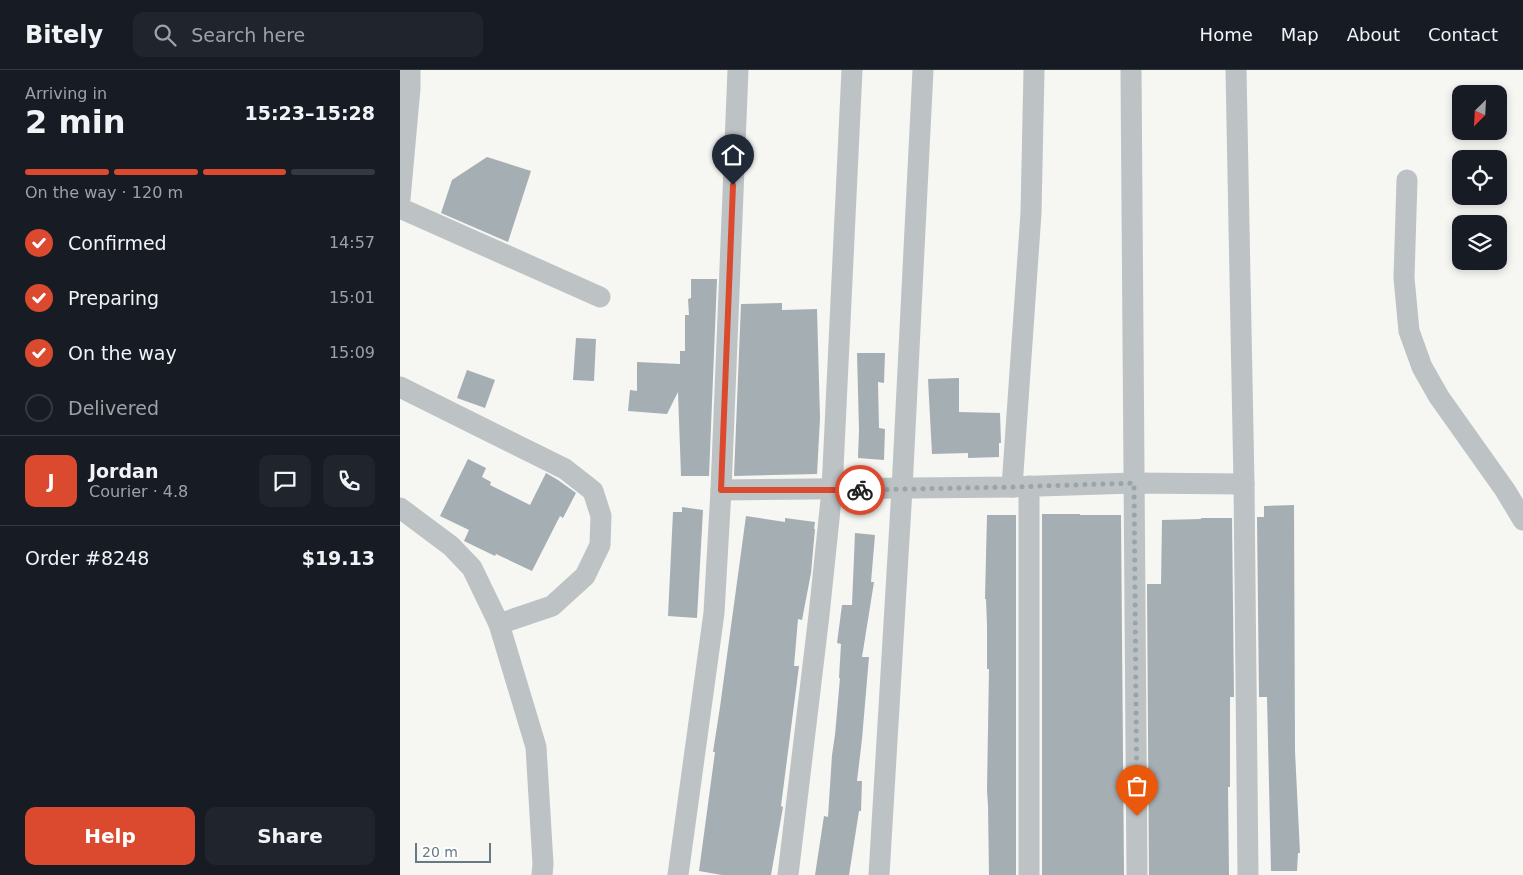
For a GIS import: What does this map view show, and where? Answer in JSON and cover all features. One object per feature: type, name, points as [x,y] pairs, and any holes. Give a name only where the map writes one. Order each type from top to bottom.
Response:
[{"type":"street","points":[[400,199],[410,70]]},
{"type":"street","points":[[678,875],[714,613],[721,490],[738,70]]},
{"type":"street","points":[[788,875],[832,490],[852,70]]},
{"type":"street","points":[[879,875],[902,489],[923,70]]},
{"type":"street","points":[[1029,875],[1020,487],[1031,213],[1034,70]]},
{"type":"street","points":[[1131,70],[1137,875]]},
{"type":"street","points":[[1236,70],[1244,484],[1248,875]]},
{"type":"street","points":[[1407,180],[1404,278],[1409,331],[1422,367],[1439,397],[1505,490],[1523,520]]},
{"type":"street","points":[[400,208],[600,297]]},
{"type":"street","points":[[400,387],[564,469],[593,490],[601,516],[600,544],[585,576],[552,606],[499,624]]},
{"type":"street","points":[[721,490],[902,489],[1134,483],[1244,484]]},
{"type":"street","points":[[400,508],[451,546],[472,568],[499,624],[536,747],[543,864],[542,875]]},
{"type":"building","points":[[487,157],[531,171],[508,242],[441,213],[452,180]]},
{"type":"building","points":[[691,279],[717,279],[709,476],[681,476],[678,392],[667,414],[628,411],[630,390],[637,391],[637,362],[680,364],[680,351],[685,351],[685,315],[689,315],[688,299],[691,298]]},
{"type":"building","points":[[782,303],[782,310],[817,309],[820,418],[817,474],[734,476],[741,304]]},
{"type":"building","points":[[576,338],[596,339],[594,381],[573,380]]},
{"type":"building","points":[[857,353],[885,353],[884,383],[878,382],[879,428],[885,429],[884,460],[858,458]]},
{"type":"building","points":[[467,370],[495,380],[485,408],[457,398]]},
{"type":"building","points":[[959,378],[959,412],[1000,413],[1001,443],[999,443],[999,457],[968,458],[968,453],[932,454],[928,379]]},
{"type":"building","points":[[468,459],[486,468],[482,477],[491,482],[490,485],[530,505],[546,473],[576,493],[563,518],[560,516],[532,571],[464,541],[469,530],[440,516]]},
{"type":"building","points":[[1294,505],[1295,751],[1300,853],[1298,853],[1297,871],[1271,871],[1267,697],[1259,697],[1257,517],[1264,517],[1264,506]]},
{"type":"building","points":[[682,507],[703,510],[697,618],[668,616],[673,512],[682,512]]},
{"type":"building","points":[[1042,514],[1121,515],[1124,875],[1042,875]]},
{"type":"building","points":[[987,515],[1016,515],[1016,875],[989,875],[987,790],[989,669],[987,669],[985,599]]},
{"type":"building","points":[[746,516],[785,522],[785,518],[815,522],[811,573],[802,620],[798,619],[794,666],[799,666],[781,806],[783,807],[771,875],[722,875],[699,871],[715,752],[713,752]]},
{"type":"building","points":[[1232,518],[1234,697],[1230,697],[1229,875],[1149,875],[1147,584],[1161,584],[1162,520]]},
{"type":"building","points":[[855,533],[875,535],[871,582],[874,582],[862,657],[869,657],[857,781],[862,781],[861,811],[859,811],[849,875],[815,875],[824,816],[828,817],[840,678],[841,644],[837,643],[842,605],[852,605]]},
{"type":"way so far","points":[[860,490],[1134,483],[1137,816]]},
{"type":"route","points":[[733,185],[721,490],[860,490]]}]
